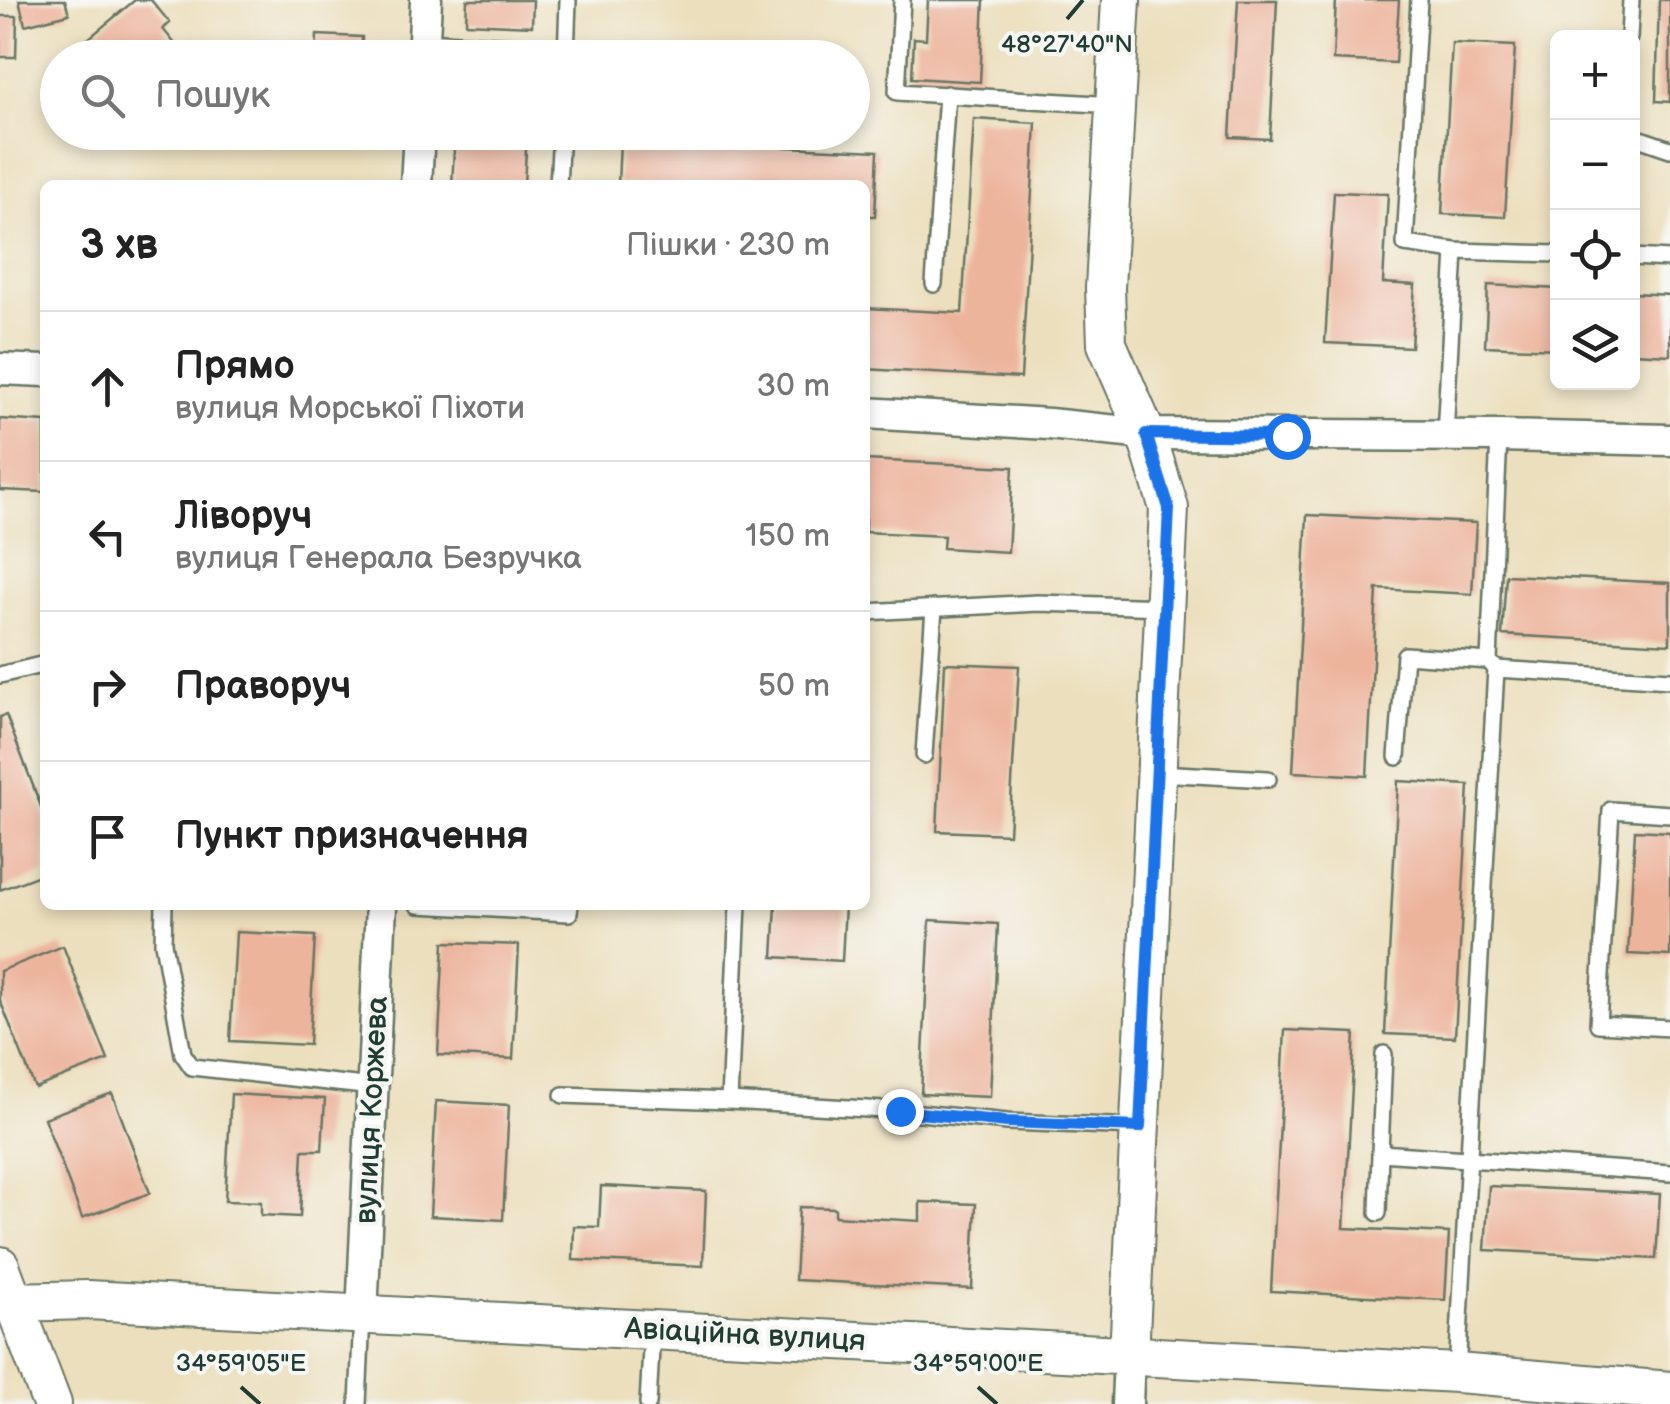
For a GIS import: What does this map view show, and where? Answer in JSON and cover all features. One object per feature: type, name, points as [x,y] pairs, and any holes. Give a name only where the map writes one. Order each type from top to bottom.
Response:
[{"type":"street","points":[[424,40],[426,0]]},
{"type":"street","points":[[1120,0],[1105,288],[1107,344],[1146,434],[1169,508],[1127,1404]]},
{"type":"street","points":[[416,180],[418,150]]},
{"type":"street","points":[[0,369],[40,371]]},
{"type":"street","points":[[870,414],[1049,424],[1146,434],[1670,440]]},
{"type":"street","name":"вулиця Коржева","points":[[362,1315],[382,910]]},
{"type":"street","points":[[0,1266],[7,1302],[52,1404]]},
{"type":"street","name":"Авіаційна вулиця","points":[[7,1302],[88,1300],[1457,1373],[1670,1391]]},
{"type":"lane","points":[[566,40],[568,0]]},
{"type":"lane","points":[[902,0],[897,92],[1114,105]]},
{"type":"lane","points":[[1419,0],[1405,244],[1550,254]]},
{"type":"lane","points":[[1630,0],[1630,30]]},
{"type":"lane","points":[[934,284],[946,94]]},
{"type":"lane","points":[[1640,139],[1670,149]]},
{"type":"lane","points":[[558,180],[560,150]]},
{"type":"lane","points":[[1444,436],[1455,250]]},
{"type":"lane","points":[[1640,257],[1670,259]]},
{"type":"lane","points":[[1457,1373],[1470,1160],[1499,436]]},
{"type":"lane","points":[[870,612],[1038,602],[1166,606]]},
{"type":"lane","points":[[924,755],[934,608]]},
{"type":"lane","points":[[1396,757],[1405,655],[1670,680]]},
{"type":"lane","points":[[0,675],[40,665]]},
{"type":"lane","points":[[1158,773],[1268,779]]},
{"type":"lane","points":[[1670,814],[1611,810],[1598,1024],[1670,1028]]},
{"type":"lane","points":[[164,910],[163,943],[184,1054],[192,1067],[373,1087]]},
{"type":"lane","points":[[512,910],[569,910]]},
{"type":"lane","points":[[729,1101],[738,910]]},
{"type":"lane","points":[[1378,1213],[1384,1054]]},
{"type":"lane","points":[[563,1096],[729,1101],[1007,1122],[1140,1127]]},
{"type":"lane","points":[[1380,1153],[1670,1173]]},
{"type":"lane","points":[[358,1404],[362,1315]]},
{"type":"lane","points":[[648,1404],[652,1330]]},
{"type":"building","points":[[19,0],[65,0],[69,14],[25,25]]},
{"type":"building","points":[[135,0],[151,0],[170,23],[163,29],[172,40],[87,40]]},
{"type":"building","points":[[467,0],[533,0],[532,26],[466,23]]},
{"type":"building","points":[[928,0],[984,0],[980,82],[912,78],[914,38],[926,39]]},
{"type":"building","points":[[1238,0],[1277,0],[1270,139],[1230,137]]},
{"type":"building","points":[[1336,0],[1399,0],[1395,63],[1333,60]]},
{"type":"building","points":[[1659,0],[1670,0],[1670,102],[1656,101]]},
{"type":"building","points":[[0,16],[17,16],[16,57],[0,57]]},
{"type":"building","points":[[317,35],[362,37],[362,40],[317,40]]},
{"type":"building","points":[[1452,43],[1515,46],[1505,217],[1442,214]]},
{"type":"building","points":[[974,119],[1036,123],[1021,378],[870,369],[870,308],[962,313]]},
{"type":"building","points":[[454,150],[526,150],[524,180],[452,180]]},
{"type":"building","points":[[620,150],[878,151],[875,216],[870,216],[870,180],[618,180]]},
{"type":"building","points":[[1334,192],[1388,194],[1383,283],[1415,285],[1411,347],[1325,343]]},
{"type":"building","points":[[1488,285],[1550,289],[1550,349],[1485,346]]},
{"type":"building","points":[[1640,293],[1670,295],[1670,355],[1640,353]]},
{"type":"building","points":[[0,419],[40,422],[40,492],[0,490]]},
{"type":"building","points":[[870,460],[1013,467],[1008,552],[943,548],[944,536],[870,532]]},
{"type":"building","points":[[1307,515],[1476,523],[1472,594],[1377,589],[1367,776],[1293,772]]},
{"type":"building","points":[[1506,575],[1670,583],[1670,644],[1502,635]]},
{"type":"building","points":[[945,663],[1019,666],[1009,834],[937,831]]},
{"type":"building","points":[[6,715],[40,804],[40,875],[0,890],[0,717]]},
{"type":"building","points":[[1398,781],[1469,785],[1455,1037],[1385,1034]]},
{"type":"building","points":[[1635,830],[1670,832],[1670,956],[1628,954]]},
{"type":"building","points":[[776,910],[845,910],[842,961],[773,957]]},
{"type":"building","points":[[930,920],[998,924],[990,1097],[921,1094]]},
{"type":"building","points":[[236,932],[315,936],[309,1045],[230,1041]]},
{"type":"building","points":[[444,942],[519,945],[513,1059],[438,1055]]},
{"type":"building","points":[[63,946],[108,1060],[35,1088],[0,1000],[0,971]]},
{"type":"building","points":[[1285,1030],[1355,1033],[1344,1228],[1449,1233],[1445,1300],[1271,1291]]},
{"type":"building","points":[[112,1093],[150,1193],[82,1218],[44,1118]]},
{"type":"building","points":[[231,1094],[325,1099],[322,1150],[303,1150],[300,1217],[261,1215],[261,1202],[225,1201]]},
{"type":"building","points":[[436,1101],[509,1105],[503,1220],[430,1216]]},
{"type":"building","points":[[601,1186],[706,1191],[703,1266],[573,1260],[574,1226],[599,1227]]},
{"type":"building","points":[[1489,1186],[1660,1194],[1656,1259],[1485,1250]]},
{"type":"building","points":[[920,1202],[976,1204],[972,1289],[795,1280],[799,1207],[835,1208],[835,1216],[920,1221]]},
{"type":"route","points":[[900,1111],[1007,1122],[1140,1127],[1169,508],[1146,434],[1287,436]]}]
